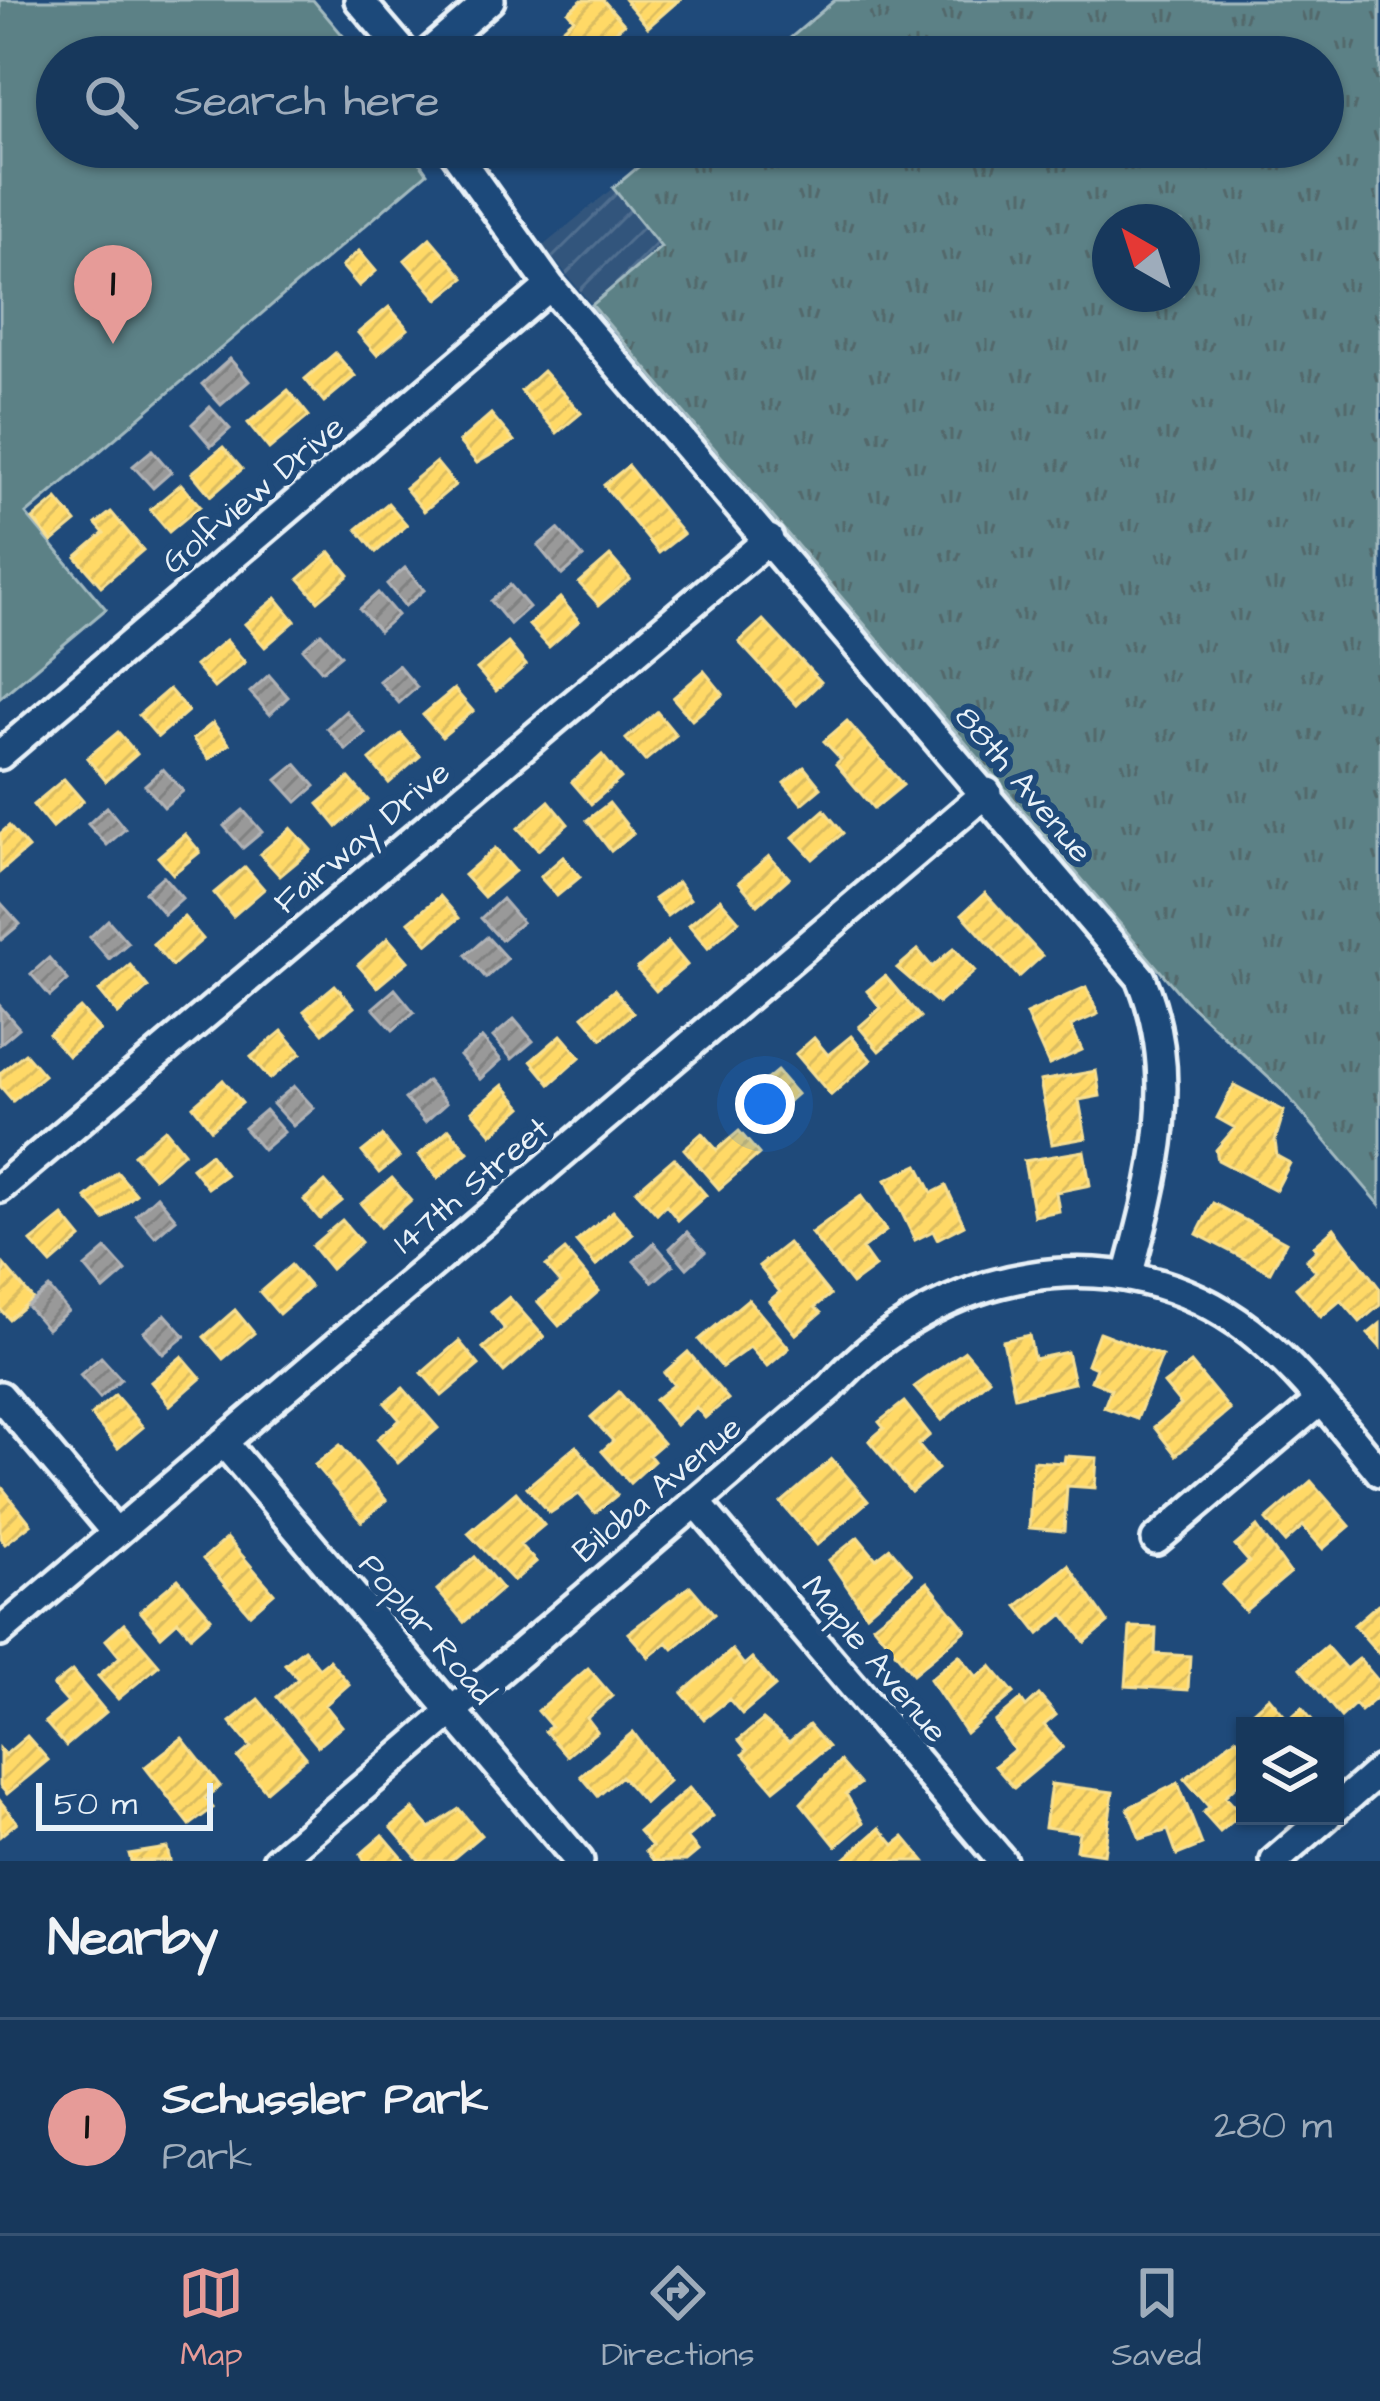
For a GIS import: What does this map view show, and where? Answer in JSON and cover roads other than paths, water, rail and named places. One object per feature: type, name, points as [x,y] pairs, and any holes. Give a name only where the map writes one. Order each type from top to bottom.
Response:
[{"type":"street","points":[[359,0],[390,36]]},
{"type":"street","points":[[448,36],[490,0]]},
{"type":"street","name":"88th Avenue","points":[[466,168],[550,286],[1125,954],[1155,1012],[1165,1096],[1128,1276]]},
{"type":"street","name":"Golfview Drive","points":[[0,754],[550,286]]},
{"type":"street","name":"Fairway Drive","points":[[0,1189],[769,539]]},
{"type":"street","name":"147th Street","points":[[0,1632],[987,792]]},
{"type":"street","name":"Biloba Avenue","points":[[277,1861],[831,1388],[874,1342],[930,1307],[1008,1279],[1052,1272],[1128,1276]]},
{"type":"street","points":[[1128,1276],[1190,1296],[1246,1327],[1320,1401],[1380,1472]]},
{"type":"street","points":[[0,1396],[116,1533]]},
{"type":"street","points":[[1156,1540],[1320,1401]]},
{"type":"street","name":"Poplar Road","points":[[223,1442],[578,1861]]},
{"type":"street","name":"Maple Avenue","points":[[696,1502],[1002,1861]]},
{"type":"street","points":[[1344,1801],[1380,1770]]},
{"type":"street","points":[[1275,1861],[1317,1825]]},
{"type":"place","name":"Schussler Park","points":[[113,344]]}]
